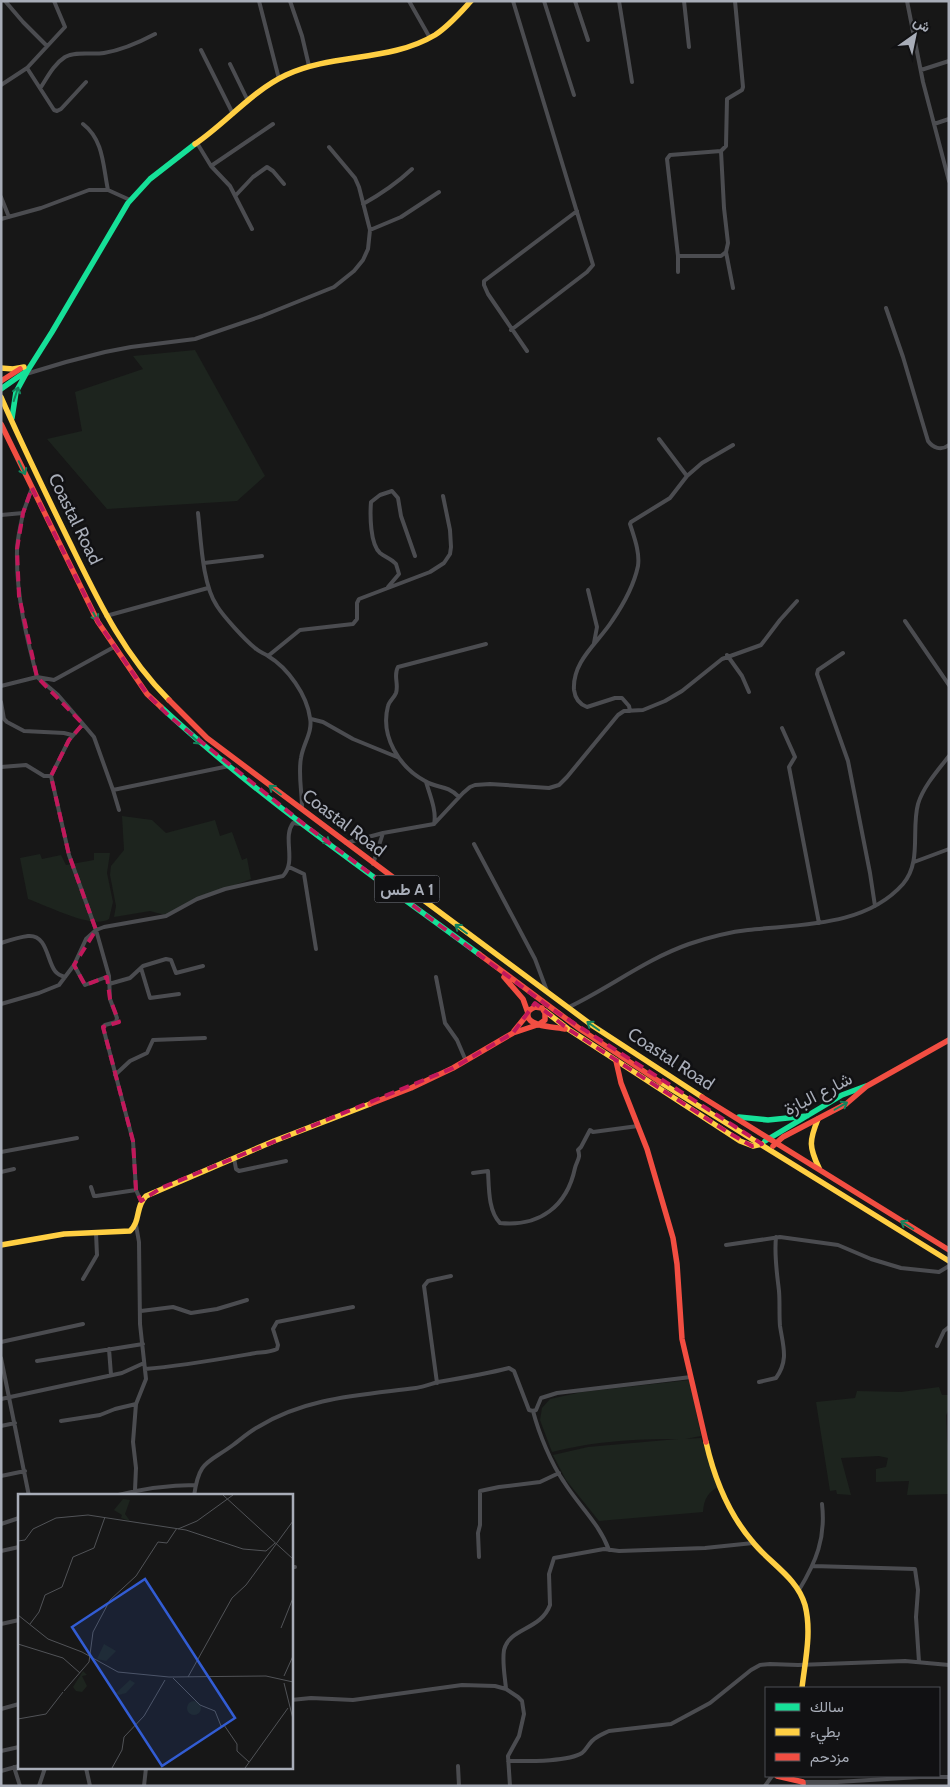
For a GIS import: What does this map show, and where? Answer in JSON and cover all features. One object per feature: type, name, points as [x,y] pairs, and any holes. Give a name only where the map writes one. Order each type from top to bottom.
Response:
[{"type":"main road","points":[[1,389],[25,370],[38,356],[130,200],[158,170],[214,131],[248,101],[279,79],[310,66],[386,51],[430,38],[445,28],[471,1]]},
{"type":"main road","points":[[1,368],[25,370]]},
{"type":"main road","points":[[1,381],[25,370]]},
{"type":"main road","points":[[12,420],[14,399],[25,370]]},
{"type":"main road","name":"Coastal Road","points":[[1,397],[106,616],[149,680],[207,738],[568,1008],[672,1079],[949,1250]]},
{"type":"main road","name":"Coastal Road","points":[[1,426],[98,622],[147,694],[201,744],[305,825],[591,1036],[949,1261]]},
{"type":"main road","points":[[491,963],[521,996],[529,1021],[538,1025],[568,1029]]},
{"type":"main road","points":[[513,1033],[530,1009],[540,1007],[568,1029],[631,1071],[748,1144],[755,1147],[762,1144]]},
{"type":"main road","points":[[1,1245],[64,1234],[130,1231],[136,1225],[137,1208],[141,1201],[161,1188],[411,1088],[466,1061],[513,1033],[538,1025],[545,1020],[545,1011]]},
{"type":"main road","points":[[867,1086],[949,1040]]},
{"type":"main road","points":[[616,1061],[616,1071],[638,1126],[660,1191],[676,1249],[684,1352],[692,1377],[710,1460],[736,1517],[753,1543],[799,1590],[805,1605],[808,1626],[802,1687]]},
{"type":"main road","points":[[621,1080],[631,1071]]},
{"type":"main road","name":"شارع البازة","points":[[762,1144],[842,1095],[867,1086]]},
{"type":"main road","name":"شارع البازة","points":[[770,1150],[776,1143],[792,1132],[846,1104],[867,1086]]},
{"type":"main road","points":[[735,1117],[768,1120],[807,1116]]},
{"type":"main road","points":[[818,1119],[809,1145],[820,1170]]},
{"type":"main road","points":[[780,1777],[803,1784]]},
{"type":"street","points":[[5,1],[47,46]]},
{"type":"street","points":[[1,85],[27,68],[65,27],[54,1]]},
{"type":"street","points":[[259,1],[279,79]]},
{"type":"street","points":[[290,1],[310,66]]},
{"type":"street","points":[[409,1],[430,38]]},
{"type":"street","points":[[511,330],[587,272],[593,265],[513,1]]},
{"type":"street","points":[[575,1],[588,40]]},
{"type":"street","points":[[619,1],[632,82]]},
{"type":"street","points":[[684,1],[689,47]]},
{"type":"street","points":[[678,272],[678,256],[667,159],[670,155],[721,150],[726,146],[727,99],[742,90],[743,87],[735,1]]},
{"type":"street","points":[[907,1],[921,70],[949,181]]},
{"type":"street","points":[[546,2],[574,95]]},
{"type":"street","points":[[40,87],[52,70],[66,57],[71,55],[102,54],[118,50],[155,34]]},
{"type":"street","points":[[201,50],[233,114]]},
{"type":"street","points":[[921,70],[949,62]]},
{"type":"street","points":[[230,64],[248,101]]},
{"type":"street","points":[[27,68],[54,110],[57,111],[86,82]]},
{"type":"street","points":[[934,124],[949,119]]},
{"type":"street","points":[[83,124],[100,147],[108,190]]},
{"type":"street","points":[[211,166],[273,124]]},
{"type":"street","points":[[197,143],[211,166],[236,195],[252,228]]},
{"type":"street","points":[[25,370],[114,351],[194,339],[216,333],[318,295],[334,287],[354,271],[363,260],[368,249],[370,230],[355,178],[329,147]]},
{"type":"street","points":[[721,150],[728,242],[726,252],[733,288]]},
{"type":"street","points":[[236,195],[253,176],[267,167],[284,184]]},
{"type":"street","points":[[363,204],[388,190],[412,168]]},
{"type":"street","points":[[1,219],[42,208],[89,190],[108,190],[130,200]]},
{"type":"street","points":[[370,230],[401,217],[439,192]]},
{"type":"street","points":[[1,197],[9,217]]},
{"type":"street","points":[[527,351],[488,294],[484,281],[577,210]]},
{"type":"street","points":[[678,256],[721,256],[726,252]]},
{"type":"street","points":[[886,308],[928,442],[932,446],[939,448],[949,445]]},
{"type":"street","points":[[659,439],[687,476]]},
{"type":"street","points":[[630,711],[622,698],[615,698],[587,707],[581,705],[576,699],[574,692],[576,675],[580,664],[613,621],[635,574],[638,564],[638,553],[630,524],[670,498],[687,476],[702,463],[733,445]]},
{"type":"street","points":[[32,488],[23,512],[17,549],[19,596],[24,626],[37,677],[58,695],[94,737],[119,810]]},
{"type":"street","points":[[386,588],[399,574],[396,564],[378,551],[374,543],[370,502],[380,495],[392,491],[398,498],[401,516],[416,556]]},
{"type":"street","points":[[268,656],[300,630],[353,624],[357,619],[357,601],[438,568],[450,554],[450,530],[443,496]]},
{"type":"street","points":[[1,515],[23,512]]},
{"type":"street","points":[[198,513],[208,588],[216,605],[250,644],[268,656],[293,678],[305,701],[311,718],[309,734],[301,756],[299,770],[302,789],[302,810]]},
{"type":"street","points":[[204,563],[262,556]]},
{"type":"street","points":[[106,616],[208,588]]},
{"type":"street","points":[[588,590],[598,627],[594,645]]},
{"type":"street","points":[[346,843],[384,833],[434,824],[458,797],[470,787],[490,784],[549,788],[559,785],[618,715],[624,711],[643,710],[674,696],[712,665],[727,656],[761,645],[797,601]]},
{"type":"street","points":[[905,621],[949,685]]},
{"type":"street","points":[[458,797],[447,788],[426,782],[398,758],[392,748],[387,720],[388,705],[394,697],[398,686],[397,669],[416,662],[486,644]]},
{"type":"street","points":[[1,686],[37,677],[54,680],[114,647]]},
{"type":"street","points":[[843,653],[818,670],[817,674],[848,761],[875,906]]},
{"type":"street","points":[[727,656],[742,676],[749,692]]},
{"type":"street","points":[[1,702],[4,719],[24,731],[72,735]]},
{"type":"street","points":[[311,718],[323,722],[353,739],[398,758]]},
{"type":"street","points":[[83,724],[72,735],[50,776],[69,855],[96,930],[109,976],[110,999],[117,1020],[104,1027],[133,1141],[136,1190],[141,1201]]},
{"type":"street","points":[[782,728],[795,756],[789,767],[819,922]]},
{"type":"street","points":[[568,1008],[641,965],[691,943],[745,930],[801,926],[848,917],[875,906],[905,882],[914,862],[914,837],[919,801],[949,756]]},
{"type":"street","points":[[1,768],[26,765],[44,776],[50,776]]},
{"type":"street","points":[[112,790],[229,766]]},
{"type":"street","points":[[426,782],[435,820],[434,824]]},
{"type":"street","points":[[1,1004],[59,985],[74,964],[86,939],[96,930],[166,916],[197,900],[218,892],[282,876],[289,867],[288,829],[293,823],[305,825]]},
{"type":"street","points":[[373,864],[384,833]]},
{"type":"street","points":[[474,844],[535,959],[543,976],[547,993]]},
{"type":"street","points":[[914,862],[949,850]]},
{"type":"street","points":[[289,867],[304,874],[316,949]]},
{"type":"street","points":[[1,942],[28,936],[36,937],[47,951],[54,971],[65,978]]},
{"type":"street","points":[[109,984],[130,978],[143,966],[166,958],[171,960],[176,973],[203,966]]},
{"type":"street","points":[[74,964],[85,985],[109,976]]},
{"type":"street","points":[[141,968],[150,998],[179,994]]},
{"type":"street","points":[[436,977],[445,1023],[457,1040],[466,1061]]},
{"type":"street","points":[[115,1075],[130,1061],[147,1053],[153,1040],[205,1038]]},
{"type":"street","points":[[473,1173],[488,1171],[493,1214],[500,1223],[517,1224],[534,1220],[558,1204],[567,1193],[574,1176],[575,1166],[580,1157],[578,1150],[582,1147],[590,1130],[593,1132],[638,1126]]},
{"type":"street","points":[[1,1152],[77,1138]]},
{"type":"street","points":[[234,1158],[236,1169],[239,1171],[286,1161]]},
{"type":"street","points":[[1,1172],[14,1170]]},
{"type":"street","points":[[91,1187],[94,1196],[136,1190]]},
{"type":"street","points":[[135,1490],[136,1468],[133,1442],[136,1404],[146,1379],[136,1225]]},
{"type":"street","points":[[83,1280],[97,1255],[96,1233]]},
{"type":"street","points":[[726,1245],[776,1237],[838,1245],[901,1268],[940,1272],[949,1266]]},
{"type":"street","points":[[759,1382],[776,1378],[785,1349],[780,1325],[778,1279],[775,1267],[776,1237]]},
{"type":"street","points":[[437,1383],[424,1286],[428,1281],[451,1276]]},
{"type":"street","points":[[141,1311],[173,1306],[191,1313],[217,1309],[247,1300]]},
{"type":"street","points":[[145,1369],[193,1364],[274,1351],[278,1347],[273,1329],[277,1322],[354,1307]]},
{"type":"street","points":[[1,1342],[83,1324]]},
{"type":"street","points":[[937,1346],[944,1331],[949,1327]]},
{"type":"street","points":[[37,1361],[143,1344]]},
{"type":"street","points":[[109,1350],[111,1375]]},
{"type":"street","points":[[1,1358],[29,1494]]},
{"type":"street","points":[[1,1400],[111,1375],[144,1363]]},
{"type":"street","points":[[194,1494],[195,1485],[204,1464],[258,1427],[308,1404],[419,1387],[509,1368],[514,1372],[529,1410],[533,1411],[539,1432],[559,1473],[604,1536],[609,1550]]},
{"type":"street","points":[[533,1411],[536,1410],[542,1398],[557,1393],[692,1377]]},
{"type":"street","points":[[62,1421],[100,1415],[136,1404]]},
{"type":"street","points":[[1,1426],[15,1423]]},
{"type":"street","points":[[1,1476],[25,1471]]},
{"type":"street","points":[[479,1557],[480,1491],[540,1482],[559,1473]]},
{"type":"street","points":[[121,1494],[170,1485],[195,1485]]},
{"type":"street","points":[[799,1590],[813,1566],[819,1550],[823,1528],[822,1504]]},
{"type":"street","points":[[1,1524],[18,1518]]},
{"type":"street","points":[[506,1689],[503,1656],[505,1648],[511,1638],[539,1622],[549,1610],[549,1574],[554,1558],[596,1550],[705,1548],[753,1543]]},
{"type":"street","points":[[1,1551],[18,1547]]},
{"type":"street","points":[[813,1566],[915,1569],[918,1590],[916,1617],[919,1662]]},
{"type":"street","points":[[1,1624],[18,1620]]},
{"type":"street","points":[[508,1762],[576,1756],[587,1749],[591,1742],[600,1735],[609,1731],[671,1724],[710,1704],[751,1670],[760,1665],[919,1662],[949,1665]]},
{"type":"street","points":[[292,1700],[312,1698],[353,1700],[462,1685],[496,1686],[506,1689],[522,1701],[524,1714],[522,1729],[509,1752],[510,1786]]},
{"type":"street","points":[[1,1708],[18,1704]]},
{"type":"street","points":[[1,1751],[18,1747]]},
{"type":"street","points":[[1,1771],[17,1766],[20,1786]]},
{"type":"street","points":[[458,1766],[459,1786]]},
{"type":"street","points":[[39,1786],[44,1770]]},
{"type":"street","points":[[86,1770],[90,1786]]},
{"type":"street","points":[[144,1786],[146,1770]]},
{"type":"street","points":[[803,1784],[949,1777]]},
{"type":"highlighted area","points":[[32,488],[98,622],[147,694],[169,716],[305,825],[552,1009],[762,1144],[752,1146],[729,1133],[568,1029],[535,1003],[513,1033],[453,1068],[161,1188],[141,1201],[136,1190],[133,1141],[103,1027],[119,1022],[110,999],[107,977],[85,985],[74,965],[96,930],[69,855],[51,776],[69,740],[83,724],[37,677],[19,596],[17,549],[23,513]]},
{"type":"shaded area","points":[[195,350],[265,476],[237,501],[107,509],[47,439],[82,431],[75,392],[143,369],[133,356]]},
{"type":"shaded area","points":[[122,816],[152,820],[166,833],[215,820],[220,836],[232,832],[242,860],[247,858],[251,879],[200,898],[165,915],[150,911],[114,917],[116,906],[110,875],[111,866],[124,850]]},
{"type":"shaded area","points":[[94,853],[110,853],[107,873],[113,902],[109,919],[102,922],[81,919],[28,899],[20,858],[40,854],[42,859],[61,855],[66,865],[94,860]]},
{"type":"shaded area","points":[[690,1380],[701,1436],[685,1439],[701,1438],[719,1486],[707,1496],[703,1512],[599,1521],[566,1480],[553,1455],[588,1447],[678,1439],[615,1441],[552,1452],[540,1420],[542,1408],[550,1399],[582,1392]]},
{"type":"shaded area","points":[[939,1387],[942,1395],[949,1395],[949,1410],[946,1415],[949,1450],[949,1494],[907,1495],[909,1481],[876,1482],[876,1469],[886,1467],[888,1458],[879,1456],[841,1458],[851,1495],[837,1494],[836,1490],[830,1491],[816,1402],[855,1398],[857,1391],[901,1392]]},
{"type":"traffic: fast","points":[[1,389],[28,370],[128,203],[150,179],[195,144]]},
{"type":"traffic: fast","points":[[12,418],[16,392],[28,370]]},
{"type":"traffic: fast","points":[[161,707],[276,804],[479,954]]},
{"type":"traffic: fast","points":[[765,1141],[842,1095],[866,1086]]},
{"type":"traffic: fast","points":[[739,1117],[768,1120],[807,1116]]},
{"type":"traffic: slow","points":[[195,144],[250,98],[286,75],[323,63],[380,54],[418,44],[445,28],[471,1]]},
{"type":"traffic: slow","points":[[1,368],[13,369],[24,367]]},
{"type":"traffic: slow","points":[[1,397],[42,486],[100,603],[137,663],[169,700]]},
{"type":"traffic: slow","points":[[414,893],[593,1026],[702,1097]]},
{"type":"traffic: slow","points":[[545,1011],[568,1029],[740,1141],[753,1146],[762,1144]]},
{"type":"traffic: slow","points":[[660,1082],[949,1261]]},
{"type":"traffic: slow","points":[[1,1245],[64,1234],[130,1231],[136,1223],[140,1205],[146,1196],[274,1141],[370,1104]]},
{"type":"traffic: slow","points":[[818,1119],[811,1144],[813,1155],[819,1168]]},
{"type":"traffic: slow","points":[[706,1442],[718,1482],[736,1519],[759,1549],[796,1586],[805,1605],[808,1636],[802,1687]]},
{"type":"traffic: jam","points":[[1,381],[20,369]]},
{"type":"traffic: jam","points":[[1,424],[98,622],[147,694],[161,707]]},
{"type":"traffic: jam","points":[[169,700],[207,738],[414,893]]},
{"type":"traffic: jam","points":[[479,954],[580,1029],[660,1082]]},
{"type":"traffic: jam","points":[[504,977],[523,999],[528,1013]]},
{"type":"traffic: jam","points":[[538,1025],[545,1020],[545,1013],[542,1008],[535,1007],[528,1013],[530,1020],[533,1022],[538,1024],[544,1026],[565,1029]]},
{"type":"traffic: jam","points":[[514,1031],[527,1015]]},
{"type":"traffic: jam","points":[[370,1104],[411,1088],[453,1068],[513,1033],[537,1025]]},
{"type":"traffic: jam","points":[[773,1146],[783,1137],[846,1104],[867,1086],[949,1040]]},
{"type":"traffic: jam","points":[[616,1061],[621,1083],[647,1149],[673,1238],[677,1264],[682,1339],[706,1442]]},
{"type":"traffic: jam","points":[[702,1097],[949,1250]]},
{"type":"traffic: jam","points":[[781,1777],[803,1782],[803,1786]]}]
